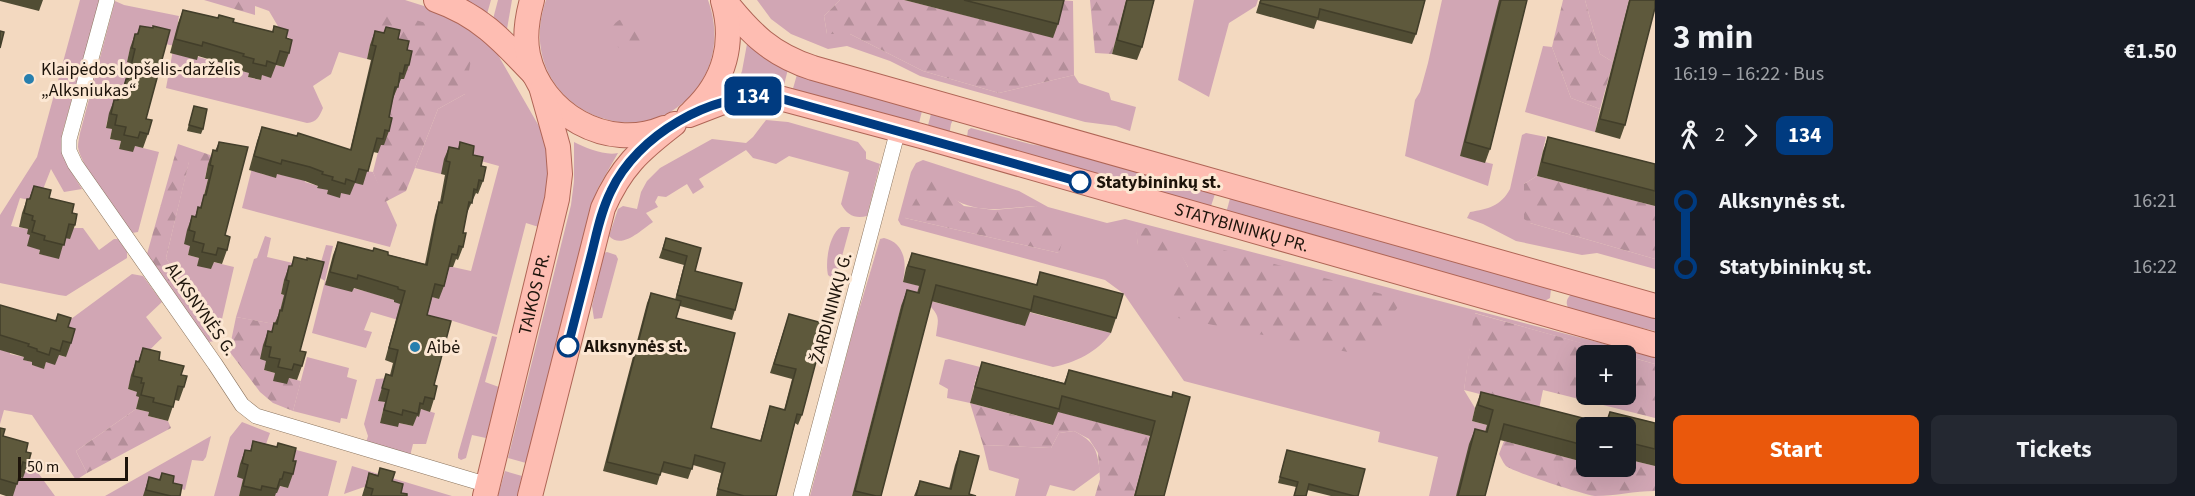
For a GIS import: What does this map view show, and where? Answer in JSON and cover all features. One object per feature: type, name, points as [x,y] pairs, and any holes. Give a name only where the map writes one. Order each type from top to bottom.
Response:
[{"type":"main road","points":[[436,0],[454,6],[488,27],[538,81]]},
{"type":"main road","name":"TAIKOS PR.","points":[[486,491],[557,199],[560,174],[558,147],[528,54],[527,17],[532,0]]},
{"type":"main road","points":[[530,496],[603,208],[623,170],[640,150],[682,120],[703,102],[714,87],[722,70],[729,34],[723,0]]},
{"type":"main road","name":"STATYBININKŲ PR.","points":[[723,0],[768,46],[789,59],[813,68],[1655,306]]},
{"type":"main road","name":"STATYBININKŲ PR.","points":[[538,81],[568,117],[601,132],[638,135],[657,131],[736,98],[772,96],[967,149],[1655,345]]},
{"type":"main road","points":[[967,149],[961,141],[961,126],[965,120],[976,114]]},
{"type":"main road","points":[[1545,315],[1558,298],[1559,285],[1556,278]]},
{"type":"street","name":"ALKSNYNĖS G.","points":[[106,0],[69,139],[69,151],[75,164],[242,405],[256,416],[486,491]]},
{"type":"street","name":"ŽARDININKŲ G.","points":[[801,496],[898,130]]},
{"type":"green space","points":[[80,0],[100,0],[62,134],[65,157],[82,189],[64,192],[51,169],[38,202],[20,198],[11,226],[28,229],[40,250],[39,254],[59,258],[60,243],[72,228],[83,228],[99,250],[114,239],[118,239],[127,252],[127,258],[66,296],[0,283],[0,215],[37,157]]},
{"type":"green space","points":[[204,0],[255,0],[255,15]]},
{"type":"green space","points":[[255,0],[405,0],[446,13],[494,48],[544,135],[551,159],[542,228],[526,223],[497,335],[450,320],[446,334],[371,312],[364,330],[372,332],[366,348],[312,333],[325,281],[376,294],[382,293],[381,296],[394,300],[394,302],[430,296],[439,299],[439,264],[471,271],[499,166],[470,158],[441,174],[415,168],[438,109],[465,94],[370,45],[367,59],[339,52],[331,74],[313,86],[323,108],[313,122],[307,123],[166,88],[173,50],[239,68],[238,70],[249,73],[248,77],[260,80],[262,75],[275,65],[284,67],[292,40],[282,33],[269,11],[255,6]]},
{"type":"green space","points":[[465,0],[491,0],[487,14]]},
{"type":"green space","points":[[498,0],[512,0],[507,29],[493,19]]},
{"type":"green space","points":[[546,0],[708,0],[714,28],[714,47],[709,66],[705,75],[682,104],[653,119],[622,122],[592,114],[566,97],[548,71],[540,38]]},
{"type":"green space","points":[[757,0],[840,0],[824,16],[827,34],[850,34],[923,71],[999,93],[1074,75],[1079,83],[1109,93],[1111,100],[1136,107],[1130,131],[1116,126],[1085,122],[920,76],[890,61],[847,46],[828,49],[791,34],[771,19]]},
{"type":"green space","points":[[840,0],[904,0],[1052,37],[1060,0],[1073,1],[1074,75],[999,93],[923,71],[850,34],[827,34],[824,16]]},
{"type":"green space","points":[[1090,0],[1126,0],[1112,54],[1095,53]]},
{"type":"green space","points":[[1194,0],[1258,0],[1256,6],[1229,23],[1209,97],[1178,80]]},
{"type":"green space","points":[[1442,0],[1517,0],[1460,156],[1493,164],[1488,186],[1405,156],[1415,100],[1420,92],[1428,63]]},
{"type":"green space","points":[[1563,0],[1585,0],[1600,54],[1613,62],[1600,109],[1571,98],[1552,47]]},
{"type":"green space","points":[[1585,0],[1629,0],[1613,62],[1600,54]]},
{"type":"green space","points":[[115,1],[124,5],[179,16],[174,46],[149,40],[130,48],[127,62],[130,63],[124,91],[107,122],[106,127],[112,129],[110,139],[121,141],[119,149],[135,146],[159,152],[138,232],[132,233],[86,167],[78,147]]},
{"type":"green space","points":[[382,10],[436,26],[473,48],[465,94],[438,109],[406,191],[385,202],[373,172],[380,144],[384,145],[370,45]]},
{"type":"green space","points":[[627,18],[638,23],[643,34],[638,45],[627,50],[616,45],[611,34],[616,23]]},
{"type":"green space","points":[[747,44],[767,59],[788,69],[783,89],[736,87],[742,71]]},
{"type":"green space","points":[[1543,46],[1552,47],[1571,98],[1600,109],[1595,132],[1525,112]]},
{"type":"green space","points":[[798,71],[923,107],[918,127],[792,92]]},
{"type":"green space","points":[[932,110],[955,116],[949,136],[927,129]]},
{"type":"green space","points":[[766,120],[788,122],[858,142],[866,152],[866,159],[880,164],[867,216],[852,215],[841,204],[849,172],[789,156],[776,164],[753,158],[746,150],[699,179],[704,187],[693,194],[687,184],[666,197],[658,196],[655,202],[658,207],[646,213],[653,222],[637,234],[620,241],[609,236],[618,209],[623,206],[637,209],[641,192],[647,181],[660,168],[712,139],[746,143]]},
{"type":"green space","points":[[971,128],[1030,144],[1090,155],[1216,191],[1210,209],[967,137],[968,130]]},
{"type":"green space","points":[[1526,133],[1546,137],[1537,176],[1524,184],[1530,223],[1655,259],[1655,269],[1597,253],[1582,255],[1516,241],[1467,218],[1470,212],[1493,206],[1506,195],[1510,189],[1522,135]]},
{"type":"green space","points":[[574,142],[602,152],[618,153],[598,188],[590,211],[526,463],[508,458],[571,205],[574,181]]},
{"type":"green space","points":[[178,144],[213,156],[212,165],[189,162],[166,258],[208,326],[202,333],[147,254]]},
{"type":"green space","points":[[923,160],[1019,191],[1048,207],[1107,223],[1125,219],[1609,345],[1588,345],[1475,313],[1464,390],[1475,408],[1472,421],[1487,425],[1481,447],[1456,496],[1429,496],[1438,457],[1378,442],[1380,432],[1184,381],[1124,294],[1105,280],[901,225],[898,220],[911,172],[916,163]],"holes":[[[952,198],[983,209],[1036,206],[1059,253],[905,218]],[[1136,226],[1403,301],[1188,267],[1179,250],[1138,245]]]},
{"type":"green space","points":[[189,161],[208,164],[205,178],[208,179],[188,255],[199,258],[198,266],[213,262],[234,267],[219,332],[215,341],[208,342],[202,333],[208,326],[166,258]]},
{"type":"green space","points":[[252,168],[262,174],[275,177],[277,174],[305,179],[305,182],[317,187],[341,193],[366,171],[373,172],[397,225],[390,247],[242,208]]},
{"type":"green space","points":[[1537,176],[1655,206],[1655,259],[1530,223],[1524,219],[1524,184]]},
{"type":"green space","points":[[932,181],[964,206],[994,210],[1036,206],[1047,213],[1063,239],[1059,253],[905,218],[925,183]]},
{"type":"green space","points":[[1231,195],[1548,286],[1551,289],[1550,298],[1543,302],[1226,213]]},
{"type":"green space","points":[[1135,225],[1403,300],[1363,355],[1178,318],[1165,289],[1188,267],[1178,250],[1145,256],[1138,245]]},
{"type":"green space","points":[[841,227],[850,227],[838,271],[833,279],[828,275],[828,256],[833,236]]},
{"type":"green space","points":[[265,236],[271,238],[267,257],[319,269],[326,245],[333,246],[325,281],[317,276],[284,280],[279,325],[236,317],[254,259],[257,258]]},
{"type":"green space","points":[[884,238],[896,244],[903,255],[905,267],[903,281],[919,286],[913,309],[901,306],[852,496],[810,496],[854,327],[880,239]]},
{"type":"green space","points":[[604,253],[616,255],[618,259],[602,318],[594,319],[592,306]]},
{"type":"green space","points":[[132,274],[143,276],[162,302],[146,317],[162,338],[140,361],[130,381],[128,389],[137,392],[139,397],[136,409],[76,451],[87,473],[76,480],[32,415],[4,410],[0,424],[0,350],[11,349],[10,354],[24,357],[24,360],[32,362],[32,365],[44,368],[46,362],[58,355],[66,357],[67,322]]},
{"type":"green space","points":[[1574,293],[1655,314],[1655,331],[1573,312],[1567,302]]},
{"type":"green space","points":[[930,301],[1025,325],[1028,312],[1111,333],[1106,340],[1085,356],[1053,367],[936,336],[938,319],[929,305]]},
{"type":"green space","points":[[1474,313],[1589,345],[1576,345],[1576,398],[1543,390],[1539,409],[1464,390]]},
{"type":"green space","points":[[236,317],[275,324],[264,370],[275,373],[274,381],[289,378],[301,381],[293,411],[273,403],[260,392],[229,351]]},
{"type":"green space","points":[[492,336],[497,337],[485,382],[499,387],[486,438],[472,435],[466,458],[461,460],[458,454]]},
{"type":"green space","points":[[1636,352],[1655,357],[1655,364],[1636,359]]},
{"type":"green space","points":[[307,357],[349,368],[347,377],[357,380],[347,419],[341,418],[340,423],[293,411]]},
{"type":"green space","points":[[1636,359],[1655,364],[1655,418],[1603,405],[1636,405]]},
{"type":"green space","points":[[945,360],[984,368],[976,378],[970,403],[947,398],[948,389],[939,384]]},
{"type":"green space","points":[[389,378],[378,400],[385,402],[380,423],[413,426],[421,409],[435,413],[426,444],[413,444],[410,456],[366,443],[368,436],[364,424],[376,379]]},
{"type":"green space","points":[[970,403],[1052,425],[1056,411],[1150,436],[1134,496],[1095,496],[1100,479],[1098,453],[1089,439],[1074,431],[1059,433],[1051,448],[983,445]]},
{"type":"green space","points":[[136,409],[149,412],[148,416],[168,421],[171,428],[87,473],[76,451]]},
{"type":"green space","points":[[242,422],[270,433],[261,458],[243,479],[239,496],[214,496],[230,437]]},
{"type":"green space","points":[[1074,431],[1094,447],[1100,472],[1074,491],[1050,485],[1046,496],[1015,496],[1019,479],[989,470],[983,445],[1051,448],[1059,433]]},
{"type":"green space","points":[[211,436],[203,461],[192,460],[185,490],[171,486],[143,496],[105,496]]},
{"type":"green space","points":[[1504,441],[1576,460],[1576,477],[1636,477],[1636,461],[1655,466],[1655,491],[1595,496],[1578,492],[1506,466],[1499,454]]},
{"type":"green space","points":[[293,449],[337,461],[328,496],[274,496],[279,486],[288,488]]},
{"type":"green space","points":[[352,466],[452,496],[393,496],[364,487],[344,494]]},
{"type":"green space","points":[[26,467],[36,470],[55,496],[13,496],[14,482]]},
{"type":"green space","points":[[505,471],[522,476],[517,496],[498,496]]},
{"type":"building","points":[[964,0],[1064,0],[1058,24]]},
{"type":"building","points":[[1127,0],[1154,0],[1142,47],[1117,40]]},
{"type":"building","points":[[1261,0],[1425,0],[1416,34],[1320,9],[1318,18],[1260,3]]},
{"type":"building","points":[[1501,0],[1527,0],[1490,149],[1465,142]]},
{"type":"building","points":[[1630,0],[1655,0],[1655,8],[1625,125],[1600,119]]},
{"type":"building","points":[[183,10],[218,18],[219,15],[234,19],[233,22],[273,32],[274,26],[288,30],[286,38],[292,40],[289,53],[280,51],[276,64],[267,61],[266,66],[253,63],[254,59],[243,56],[244,54],[203,42],[202,46],[175,39]]},
{"type":"building","points":[[140,26],[170,30],[146,119],[152,120],[148,134],[140,132],[138,138],[124,135],[126,127],[115,125],[117,115],[111,114],[114,100],[118,100],[120,91],[123,92],[126,79],[128,79],[135,49],[132,48],[135,34],[138,34]]},
{"type":"building","points":[[386,27],[400,30],[398,39],[409,41],[407,50],[412,51],[409,65],[405,65],[403,74],[400,73],[398,87],[395,87],[389,117],[392,118],[389,131],[385,130],[383,139],[377,138],[368,171],[359,169],[355,182],[346,179],[345,184],[332,180],[333,177],[310,167],[282,160],[281,164],[254,156],[262,127],[297,136],[298,133],[351,150],[376,46],[372,45],[375,31],[384,33]]},
{"type":"building","points":[[0,31],[4,32],[0,48]]},
{"type":"building","points":[[194,106],[207,109],[203,129],[189,125]]},
{"type":"building","points":[[1548,137],[1655,164],[1655,191],[1542,162]]},
{"type":"building","points":[[219,142],[248,147],[225,235],[230,237],[227,250],[218,248],[216,255],[202,252],[204,244],[193,241],[195,232],[189,230],[192,216],[196,217],[198,207],[201,208],[204,195],[206,195],[213,166],[210,165],[213,150],[217,151]]},
{"type":"building","points":[[460,142],[474,146],[473,155],[483,157],[481,166],[486,167],[483,181],[479,180],[477,190],[474,189],[472,203],[469,202],[463,233],[466,233],[463,247],[459,246],[457,255],[452,254],[444,286],[435,284],[427,315],[451,321],[434,385],[437,386],[434,399],[425,397],[423,404],[420,403],[418,414],[403,410],[402,415],[384,410],[389,390],[382,388],[386,374],[392,376],[398,350],[389,348],[405,291],[358,275],[357,279],[330,272],[338,242],[373,251],[374,248],[388,252],[388,255],[427,265],[439,202],[442,203],[450,162],[446,161],[449,147],[459,149]]},
{"type":"building","points":[[34,186],[51,190],[49,198],[74,204],[72,213],[77,214],[75,225],[69,224],[64,245],[44,240],[45,236],[32,232],[35,221],[32,220],[33,216],[24,213],[27,199],[30,199]]},
{"type":"building","points":[[666,238],[701,248],[695,271],[742,283],[735,310],[677,295],[687,256],[663,249]]},
{"type":"building","points":[[912,253],[1037,285],[1040,272],[1123,294],[1116,318],[1034,296],[1031,310],[936,285],[881,496],[876,496],[855,491],[907,290],[919,293],[925,270],[908,266]]},
{"type":"building","points":[[294,257],[324,262],[300,351],[306,352],[302,366],[294,364],[292,370],[278,367],[280,359],[269,357],[271,347],[265,346],[268,331],[272,332],[274,323],[277,324],[280,310],[282,311],[289,281],[286,280],[289,266],[292,266]]},
{"type":"building","points":[[651,293],[681,301],[676,318],[735,333],[711,428],[761,441],[770,406],[785,410],[796,369],[774,364],[789,314],[826,324],[802,415],[797,414],[776,496],[744,496],[718,489],[725,463],[695,455],[692,469],[664,462],[660,475],[607,462]]},
{"type":"building","points":[[0,305],[56,321],[58,314],[71,318],[68,327],[75,329],[71,343],[63,341],[60,351],[51,348],[49,355],[37,351],[28,346],[29,344],[0,335]]},
{"type":"building","points":[[143,348],[160,352],[159,360],[184,366],[181,375],[187,376],[184,387],[178,386],[173,407],[153,402],[154,398],[141,395],[144,383],[141,383],[142,378],[133,376],[136,361],[139,362]]},
{"type":"building","points":[[982,362],[1065,384],[1069,370],[1172,397],[1173,392],[1190,397],[1164,496],[1135,496],[1155,421],[1062,396],[1059,409],[975,387]]},
{"type":"building","points":[[1481,392],[1579,417],[1576,417],[1576,443],[1504,424],[1485,496],[1458,496],[1475,429],[1487,432],[1493,410],[1478,405]]},
{"type":"building","points":[[1610,412],[1630,417],[1608,417]]},
{"type":"building","points":[[1636,418],[1655,423],[1655,449],[1636,444]]},
{"type":"building","points":[[0,428],[5,429],[3,436],[28,443],[26,452],[31,453],[28,464],[23,462],[17,484],[0,479]]},
{"type":"building","points":[[253,441],[277,447],[278,443],[296,448],[293,474],[284,472],[277,489],[262,486],[261,490],[243,486],[248,465],[242,463],[245,450],[251,451]]},
{"type":"building","points":[[1287,450],[1365,469],[1358,496],[1309,484],[1306,496],[1294,496],[1298,482],[1280,477]]},
{"type":"building","points":[[960,451],[979,456],[969,494],[976,496],[916,496],[920,481],[951,489]]},
{"type":"building","points":[[380,468],[395,472],[392,481],[403,484],[401,493],[407,496],[371,496],[373,489],[366,487],[369,473],[378,476]]},
{"type":"building","points":[[162,473],[174,476],[173,483],[182,485],[180,496],[146,490],[149,477],[160,480]]},
{"type":"bus line","name":"134","points":[[568,346],[603,208],[623,170],[640,150],[674,124],[689,115],[728,100],[744,96],[772,96],[1080,182]]},
{"type":"place","name":"Klaipėdos lopšelis-darželis „Alksniukas“","points":[[29,79]]},
{"type":"place","name":"Statybininkų st.","points":[[1080,182]]},
{"type":"place","name":"Alksnynės st.","points":[[568,346]]},
{"type":"place","name":"Aibė","points":[[415,347]]}]
